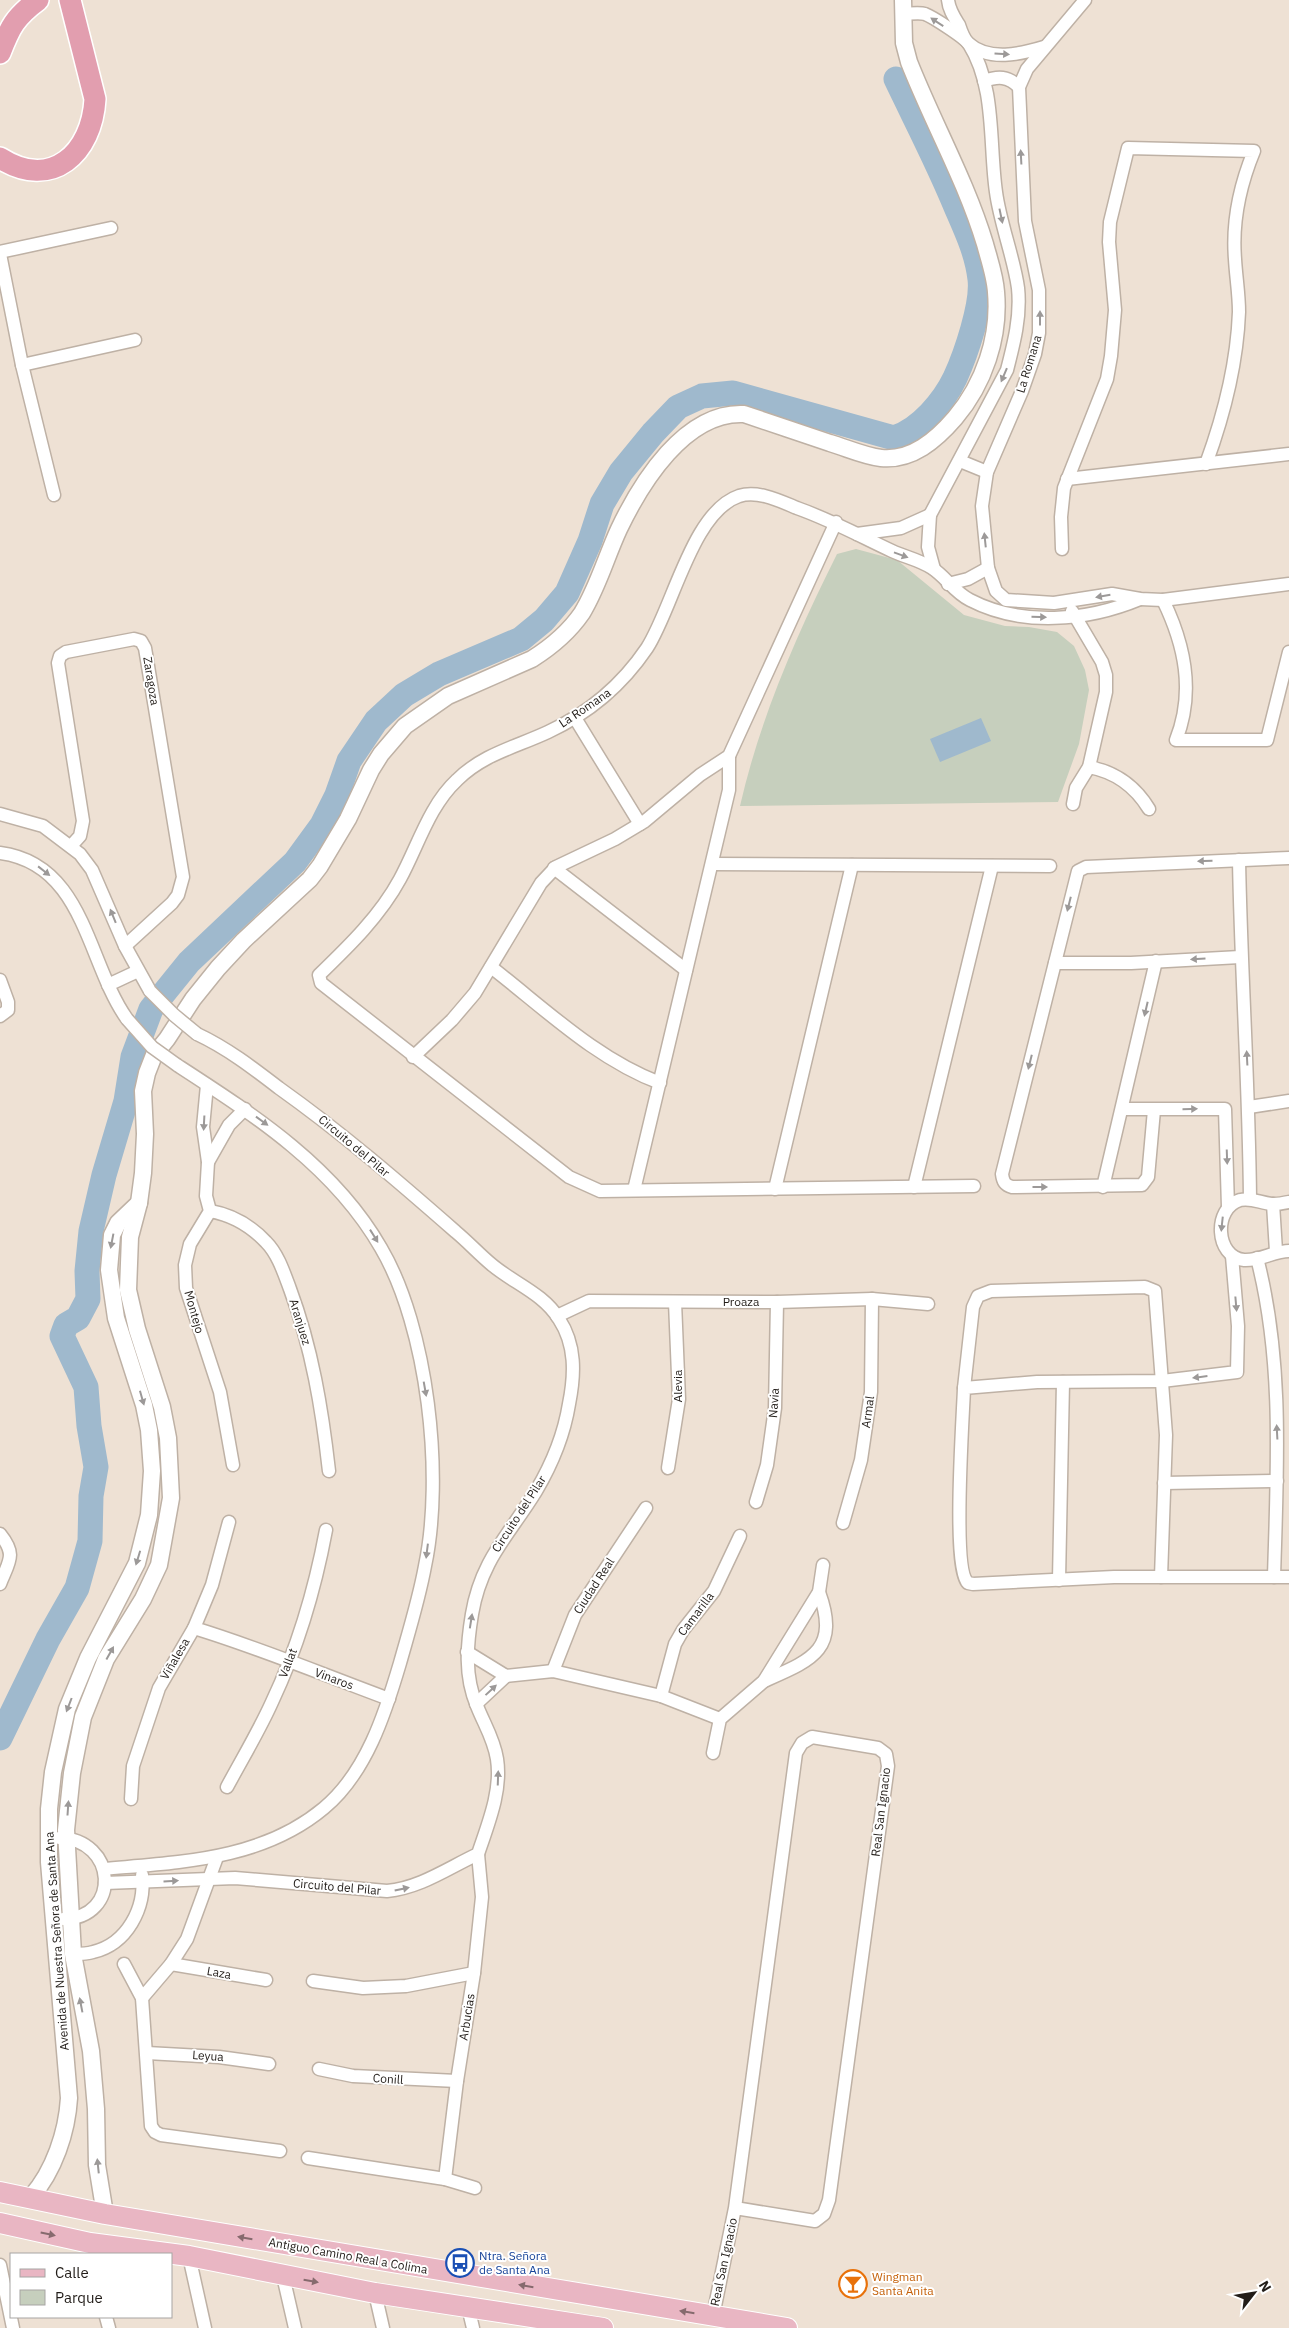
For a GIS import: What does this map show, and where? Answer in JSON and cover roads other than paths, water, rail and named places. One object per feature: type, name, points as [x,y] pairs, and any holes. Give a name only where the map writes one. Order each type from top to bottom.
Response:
[{"type":"highway","points":[[0,53],[15,19],[38,0]]},
{"type":"highway","points":[[0,158],[14,166],[34,170],[54,167],[76,153],[85,141],[92,122],[95,99],[86,78],[61,0]]},
{"type":"highway","points":[[0,146],[18,156],[31,159],[48,157],[65,150],[74,140],[82,117],[86,78],[70,0]]},
{"type":"highway","points":[[0,14],[0,24]]},
{"type":"main road","name":"Antiguo Camino Real a Colima","points":[[0,2192],[31,2197],[104,2214],[787,2328]]},
{"type":"main road","points":[[0,2224],[91,2249],[146,2253]]},
{"type":"main road","points":[[172,2255],[188,2256],[375,2293],[603,2328]]},
{"type":"street","name":"La Romana","points":[[934,569],[928,547],[930,515],[1007,370],[1014,346],[1018,317],[1018,287],[996,192],[984,81],[949,7],[948,0]]},
{"type":"street","name":"La Romana","points":[[1066,602],[1006,600],[996,591],[988,568],[982,506],[987,472],[1022,391],[1035,354],[1039,333],[1039,290],[1025,221],[1019,87],[1027,69],[1085,0]]},
{"type":"street","points":[[903,7],[925,14],[967,42],[992,54],[1008,55],[1045,47]]},
{"type":"street","name":"Avenida de Nuestra Señora de Santa Ana","points":[[31,2197],[41,2186],[50,2170],[68,2112],[69,2098],[63,2033],[66,1838],[72,1773],[83,1717],[106,1659],[143,1599],[159,1565],[170,1506],[171,1480],[166,1423],[158,1390],[131,1309],[128,1290],[130,1237],[139,1203],[145,1134],[143,1091],[154,1055],[167,1039],[193,999],[244,940],[315,872],[340,833],[371,770],[381,754],[405,726],[448,696],[532,659],[545,651],[571,628],[590,599],[618,532],[639,491],[664,459],[700,425],[712,419],[734,414],[744,414],[868,455],[896,457],[911,454],[940,436],[958,414],[983,370],[992,346],[996,320],[996,290],[978,224],[966,191],[909,62],[904,43],[903,7]]},
{"type":"street","points":[[984,81],[1003,77],[1012,80],[1019,87]]},
{"type":"street","points":[[1062,549],[1061,517],[1064,488],[1106,379],[1115,310],[1109,242],[1110,222],[1128,148],[1254,151],[1241,190],[1235,233],[1234,257],[1239,311],[1232,374],[1219,429],[1206,464]]},
{"type":"street","points":[[54,496],[22,364],[0,253],[111,228]]},
{"type":"street","points":[[22,364],[136,340]]},
{"type":"street","points":[[1067,479],[1289,454]]},
{"type":"street","points":[[960,461],[987,472]]},
{"type":"street","name":"La Romana","points":[[413,1057],[321,983],[319,976],[360,935],[380,910],[399,882],[433,812],[455,781],[474,765],[494,754],[548,733],[575,718],[614,689],[648,647],[703,529],[718,511],[732,499],[742,495],[754,494],[836,522],[857,534],[934,569],[948,584],[967,599],[1004,614],[1036,617],[1075,616],[1116,609],[1140,599]]},
{"type":"street","points":[[857,534],[901,528],[930,515]]},
{"type":"street","points":[[634,1190],[729,790],[729,756],[836,522]]},
{"type":"street","points":[[948,584],[968,578],[988,568]]},
{"type":"street","points":[[1073,804],[1076,788],[1089,767],[1106,692],[1106,675],[1102,662],[1066,602],[1112,594],[1140,599],[1163,600],[1289,584]]},
{"type":"street","points":[[1163,600],[1180,639],[1186,677],[1185,709],[1176,740],[1267,740],[1289,652]]},
{"type":"street","name":"Zaragoza","points":[[71,846],[80,836],[83,821],[58,664],[60,656],[66,652],[134,639],[141,641],[146,648],[183,877],[178,895],[172,903],[125,946]]},
{"type":"street","points":[[575,718],[640,824]]},
{"type":"street","points":[[729,756],[700,775],[640,824],[615,839],[554,868],[541,883],[475,993],[452,1020],[413,1057],[568,1178],[600,1191],[974,1186]]},
{"type":"street","points":[[1089,767],[1115,775],[1129,784],[1149,808]]},
{"type":"street","name":"Circuito del Pilar","points":[[0,814],[43,826],[80,854],[92,870],[138,971],[150,991],[174,1015],[197,1034],[224,1047],[335,1128],[456,1231],[490,1264],[533,1293],[557,1316],[567,1333],[572,1347],[572,1383],[565,1424],[548,1470],[531,1499],[502,1538],[484,1571],[476,1592],[467,1652],[468,1673],[476,1704],[493,1739],[499,1778],[496,1798],[478,1854],[425,1882],[400,1890],[387,1891],[235,1878],[105,1883]]},
{"type":"street","points":[[0,852],[30,861],[44,870],[66,892],[94,950],[108,985],[127,1019],[152,1047],[246,1109],[294,1147],[351,1202],[383,1250],[398,1280],[409,1311],[426,1393],[432,1460],[432,1498],[426,1565],[389,1699],[355,1775],[340,1793],[316,1814],[286,1834],[254,1847],[218,1857],[104,1869]]},
{"type":"street","points":[[1154,1110],[1146,1182],[1137,1186],[1012,1187],[1006,1185],[1003,1180],[1002,1174],[1076,875],[1082,868],[1289,858]]},
{"type":"street","points":[[1239,860],[1240,956],[1250,1107],[1250,1198]]},
{"type":"street","points":[[712,864],[1050,866]]},
{"type":"street","points":[[775,1188],[852,865]]},
{"type":"street","points":[[914,1187],[992,866]]},
{"type":"street","points":[[554,868],[686,970]]},
{"type":"street","points":[[1055,962],[1131,963],[1240,956]]},
{"type":"street","points":[[1103,1187],[1123,1109],[1156,961]]},
{"type":"street","points":[[491,967],[601,1052],[634,1073],[660,1083]]},
{"type":"street","points":[[108,985],[138,971]]},
{"type":"street","points":[[0,980],[8,1002],[8,1010],[0,1016]]},
{"type":"street","points":[[207,1085],[203,1128],[208,1162],[206,1196],[210,1212]]},
{"type":"street","points":[[1250,1107],[1289,1101]]},
{"type":"street","points":[[208,1162],[229,1125],[246,1109]]},
{"type":"street","points":[[964,1388],[1037,1382],[1162,1381],[1237,1372],[1238,1326],[1232,1256],[1224,1245],[1221,1229],[1223,1217],[1228,1207],[1225,1109],[1123,1109]]},
{"type":"street","points":[[1228,1207],[1239,1200],[1250,1198],[1273,1204],[1289,1202]]},
{"type":"street","name":"Avenida de Nuestra Señora de Santa Ana","points":[[104,2214],[97,2165],[94,2082],[73,1954],[49,1862],[49,1838],[52,1772],[67,1709],[88,1658],[137,1563],[149,1515],[152,1465],[149,1430],[137,1383],[116,1318],[109,1270],[112,1236],[115,1229],[125,1214],[139,1203]]},
{"type":"street","points":[[1232,1256],[1244,1260],[1283,1251],[1273,1204]]},
{"type":"street","name":"Montejo","points":[[210,1212],[190,1244],[185,1265],[186,1288],[220,1392],[233,1465]]},
{"type":"street","name":"Aranjuez","points":[[210,1212],[227,1214],[252,1229],[267,1243],[281,1265],[305,1334],[313,1365],[320,1399],[329,1471]]},
{"type":"street","points":[[1257,1258],[1269,1315],[1274,1364],[1278,1445],[1274,1577]]},
{"type":"street","points":[[1161,1577],[1166,1435],[1157,1297],[1150,1288],[991,1291],[978,1296],[973,1307],[964,1388],[959,1525],[964,1580],[973,1584],[1161,1577],[1289,1577]]},
{"type":"street","name":"Proaza","points":[[557,1316],[589,1301],[777,1302],[872,1299],[928,1304]]},
{"type":"street","name":"Armal","points":[[843,1523],[861,1460],[871,1392],[872,1299]]},
{"type":"street","name":"Alevia","points":[[668,1468],[679,1399],[675,1302]]},
{"type":"street","name":"Navia","points":[[756,1502],[767,1465],[775,1408],[777,1302]]},
{"type":"street","points":[[1059,1580],[1063,1382]]},
{"type":"street","points":[[1164,1483],[1277,1481]]},
{"type":"street","name":"Ciudad Real","points":[[553,1671],[575,1615],[646,1508]]},
{"type":"street","name":"Viñalesa","points":[[131,1799],[133,1766],[159,1688],[194,1628],[212,1584],[229,1522]]},
{"type":"street","name":"Vallat","points":[[227,1787],[260,1727],[288,1662],[316,1581],[326,1530]]},
{"type":"street","points":[[0,1534],[10,1547],[10,1560],[0,1584]]},
{"type":"street","name":"Camarilla","points":[[661,1696],[675,1644],[683,1630],[714,1591],[740,1536]]},
{"type":"street","points":[[713,1753],[720,1720],[764,1681],[819,1592],[823,1565]]},
{"type":"street","points":[[764,1681],[800,1665],[816,1652],[825,1637],[827,1624],[826,1613],[819,1592]]},
{"type":"street","name":"Vinaros","points":[[194,1628],[262,1650],[288,1662],[389,1699]]},
{"type":"street","points":[[467,1652],[506,1676]]},
{"type":"street","points":[[476,1704],[506,1676],[553,1671],[661,1696],[720,1720]]},
{"type":"street","name":"Real San Ignacio","points":[[712,2316],[734,2208],[796,1753],[802,1742],[812,1737],[878,1748],[886,1754],[888,1766],[829,2200],[824,2214],[814,2221],[734,2208]]},
{"type":"street","points":[[49,1838],[76,1839],[89,1846],[98,1856],[104,1869],[105,1883],[102,1897],[94,1908],[85,1914],[64,1919]]},
{"type":"street","name":"Arbucias","points":[[445,2179],[457,2081],[474,1973],[482,1897],[478,1854]]},
{"type":"street","points":[[142,1998],[171,1964],[187,1938],[218,1857]]},
{"type":"street","points":[[73,1954],[93,1952],[122,1935],[133,1922],[139,1909],[142,1882],[140,1866]]},
{"type":"street","points":[[124,1964],[142,1998],[151,2126],[154,2132],[161,2135],[280,2151]]},
{"type":"street","name":"Laza","points":[[171,1964],[266,1980]]},
{"type":"street","points":[[313,1981],[363,1988],[406,1986],[474,1973]]},
{"type":"street","points":[[63,2033],[86,2030]]},
{"type":"street","name":"Leyua","points":[[147,2053],[219,2056],[269,2064]]},
{"type":"street","name":"Conill","points":[[319,2069],[353,2076],[457,2081]]},
{"type":"street","points":[[308,2158],[445,2179],[475,2188]]},
{"type":"street","points":[[188,2256],[205,2328]]},
{"type":"street","points":[[0,2265],[10,2310]]},
{"type":"street","points":[[283,2276],[295,2328]]},
{"type":"street","points":[[375,2293],[383,2328]]},
{"type":"street","points":[[468,2307],[473,2328]]},
{"type":"water","points":[[981,718],[991,741],[940,762],[930,739]]},
{"type":"waterway","points":[[0,1738],[48,1639],[77,1588],[90,1541],[91,1496],[96,1467],[89,1426],[86,1387],[62,1336],[66,1325],[78,1318],[88,1299],[87,1271],[91,1231],[104,1175],[126,1101],[133,1057],[151,1009],[189,962],[295,862],[322,825],[337,795],[349,761],[376,721],[404,695],[439,674],[521,639],[544,620],[567,593],[590,541],[602,504],[621,472],[653,433],[678,407],[702,396],[733,393],[894,438],[922,422],[938,405],[955,378],[969,343],[979,302],[979,269],[964,224],[896,79]]},
{"type":"place","name":"Ntra. Señora de Santa Ana","points":[[460,2263]]},
{"type":"place","name":"Wingman Santa Anita","points":[[853,2284]]}]
